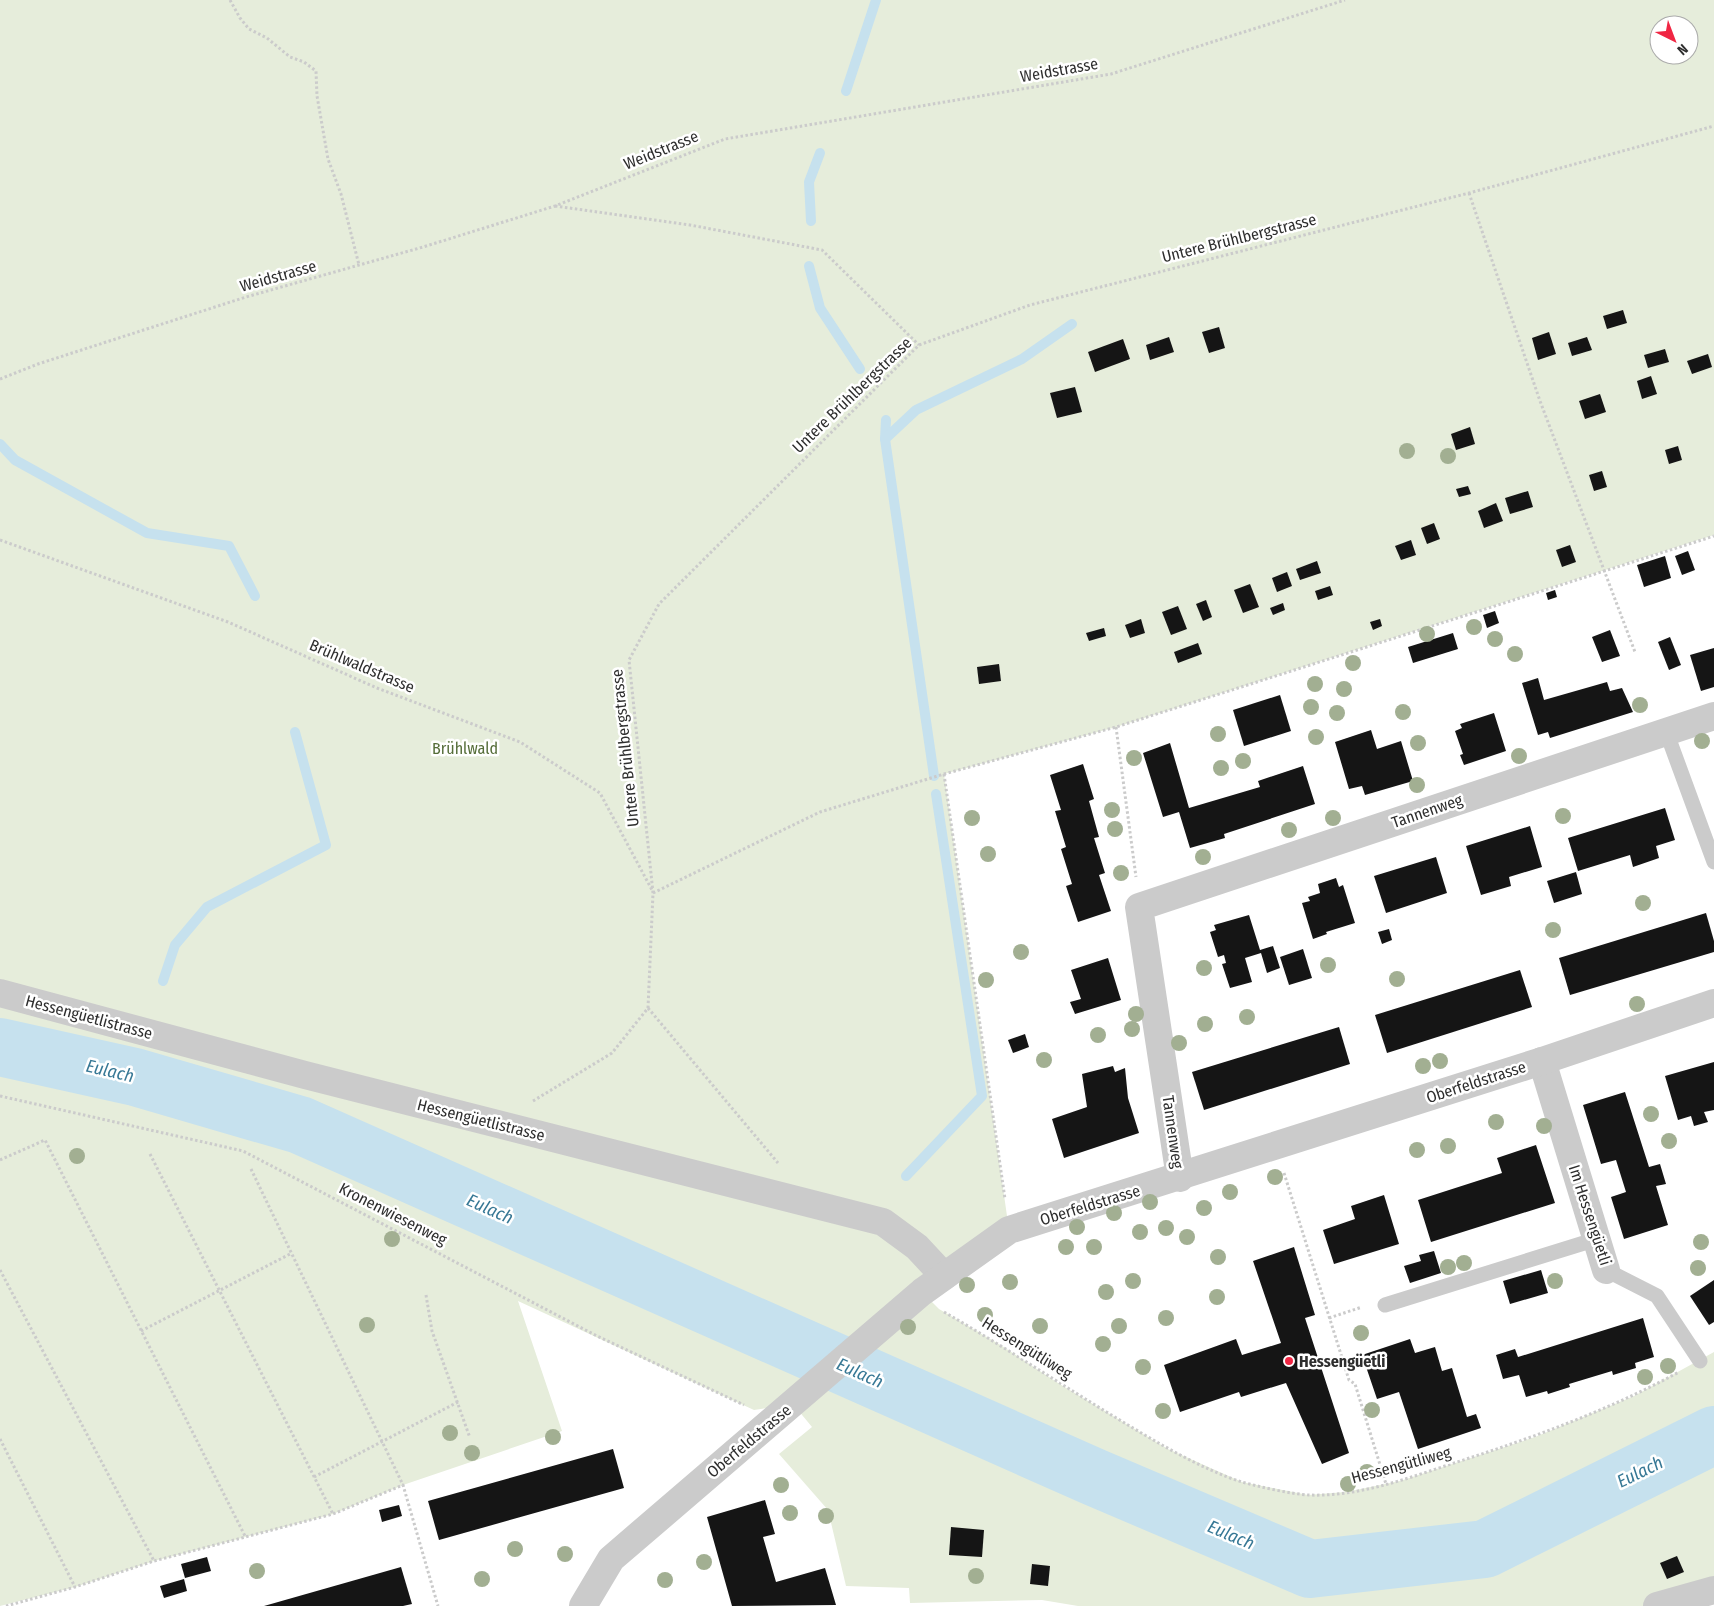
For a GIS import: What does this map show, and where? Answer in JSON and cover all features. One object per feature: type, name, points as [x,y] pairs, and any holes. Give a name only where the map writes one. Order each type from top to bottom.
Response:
[{"type":"street","name":"Tannenweg","points":[[1180,1178],[1140,908],[1714,716]]},
{"type":"street","name":"Hessengüetlistrasse","points":[[0,993],[305,1075],[883,1222],[917,1246],[944,1276]]},
{"type":"street","name":"Oberfeldstrasse","points":[[583,1606],[611,1559],[885,1322],[944,1276],[1009,1230],[1180,1178],[1542,1061],[1714,1003]]},
{"type":"street","name":"Im Hessengüetli","points":[[1542,1061],[1606,1270]]},
{"type":"street","points":[[1657,1606],[1714,1590]]},
{"type":"lane","points":[[1666,731],[1714,862]]},
{"type":"lane","points":[[1385,1305],[1597,1239]]},
{"type":"lane","name":"Im Hessengüetli","points":[[1606,1270],[1657,1296],[1700,1361]]},
{"type":"path","points":[[230,0],[240,18],[250,28],[267,38],[290,57],[304,62],[316,71],[317,96],[328,159],[341,194],[359,265]]},
{"type":"path","name":"Weidstrasse","points":[[0,379],[38,364],[199,312],[555,206],[725,138],[1111,74],[1345,0]]},
{"type":"path","name":"Untere Brühlbergstrasse","points":[[648,1008],[653,893],[629,660],[659,604],[919,345],[1030,305],[1470,193],[1714,126]]},
{"type":"path","points":[[1470,193],[1540,401],[1603,572],[1635,652]]},
{"type":"path","points":[[555,206],[690,225],[822,250],[919,345]]},
{"type":"path","points":[[653,893],[820,812],[944,774],[1116,727],[1714,536]]},
{"type":"path","name":"Brühlwaldstrasse","points":[[0,540],[228,622],[378,688],[520,742],[600,793],[653,893]]},
{"type":"path","points":[[1116,727],[1140,908]]},
{"type":"path","points":[[944,774],[1009,1230]]},
{"type":"path","points":[[497,1124],[612,1053],[648,1008],[719,1096],[785,1171],[801,1200]]},
{"type":"path","name":"Kronenwiesenweg","points":[[0,1096],[243,1151],[597,1336],[745,1406]]},
{"type":"path","points":[[0,1160],[45,1140],[245,1536]]},
{"type":"path","points":[[150,1154],[333,1514]]},
{"type":"path","points":[[1281,1166],[1349,1380],[1355,1384],[1386,1484]]},
{"type":"path","points":[[251,1168],[403,1485],[438,1606]]},
{"type":"path","points":[[141,1331],[292,1253]]},
{"type":"path","points":[[0,1270],[154,1561]]},
{"type":"path","points":[[426,1295],[432,1331],[470,1438]]},
{"type":"path","name":"Hessengütliweg","points":[[938,1309],[1002,1346],[1058,1383],[1168,1449],[1242,1482],[1308,1495],[1346,1492],[1386,1484],[1535,1437],[1634,1396],[1700,1361]]},
{"type":"path","points":[[1329,1318],[1355,1309]]},
{"type":"path","points":[[314,1477],[458,1402]]},
{"type":"path","points":[[0,1440],[75,1587]]},
{"type":"path","points":[[6,1606],[75,1587],[154,1561],[333,1514],[403,1485]]},
{"type":"green space","name":"Brühlwald","points":[[0,0],[1714,0],[1714,535],[1116,727],[944,774],[1009,1230],[922,1292],[939,1309],[1168,1449],[1242,1482],[1308,1495],[1346,1492],[1400,1481],[1535,1437],[1634,1396],[1714,1352],[1714,1588],[1645,1606],[1078,1606],[1042,1600],[910,1603],[909,1588],[846,1586],[828,1510],[779,1454],[812,1427],[793,1404],[754,1410],[518,1301],[562,1431],[403,1485],[333,1514],[154,1561],[75,1587],[0,1606]]},
{"type":"building","points":[[1623,310],[1627,323],[1607,329],[1603,316]]},
{"type":"building","points":[[1219,327],[1225,348],[1209,353],[1202,332]]},
{"type":"building","points":[[1549,332],[1556,354],[1538,360],[1532,338]]},
{"type":"building","points":[[1169,337],[1174,352],[1150,360],[1146,345]]},
{"type":"building","points":[[1587,337],[1592,350],[1572,356],[1568,343]]},
{"type":"building","points":[[1123,339],[1130,359],[1095,372],[1088,352]]},
{"type":"building","points":[[1665,349],[1669,362],[1648,368],[1644,355]]},
{"type":"building","points":[[1708,354],[1712,367],[1692,374],[1687,361]]},
{"type":"building","points":[[1651,376],[1657,394],[1642,399],[1637,381]]},
{"type":"building","points":[[1075,387],[1082,412],[1057,418],[1050,393]]},
{"type":"building","points":[[1600,394],[1606,412],[1585,419],[1579,401]]},
{"type":"building","points":[[1470,427],[1475,444],[1456,450],[1451,434]]},
{"type":"building","points":[[1678,446],[1682,460],[1669,464],[1665,450]]},
{"type":"building","points":[[1602,471],[1607,487],[1594,491],[1589,475]]},
{"type":"building","points":[[1468,486],[1471,494],[1459,497],[1456,489]]},
{"type":"building","points":[[1528,491],[1533,507],[1510,514],[1505,498]]},
{"type":"building","points":[[1496,503],[1503,521],[1484,528],[1478,511]]},
{"type":"building","points":[[1434,523],[1440,539],[1427,544],[1421,528]]},
{"type":"building","points":[[1411,540],[1416,555],[1401,560],[1395,546]]},
{"type":"building","points":[[1570,545],[1576,562],[1562,567],[1556,550]]},
{"type":"building","points":[[1688,551],[1695,570],[1682,575],[1675,556]]},
{"type":"building","points":[[1665,556],[1671,578],[1644,587],[1637,565]]},
{"type":"building","points":[[1317,561],[1321,573],[1300,580],[1296,569]]},
{"type":"building","points":[[1287,572],[1292,586],[1277,592],[1272,578]]},
{"type":"building","points":[[1250,584],[1259,607],[1243,613],[1234,590]]},
{"type":"building","points":[[1330,586],[1333,595],[1318,600],[1315,591]]},
{"type":"building","points":[[1555,590],[1557,597],[1548,600],[1546,593]]},
{"type":"building","points":[[1206,600],[1212,617],[1203,621],[1196,604]]},
{"type":"building","points":[[1283,603],[1285,610],[1273,615],[1270,608]]},
{"type":"building","points":[[1178,606],[1187,629],[1171,635],[1162,612]]},
{"type":"building","points":[[1495,611],[1499,623],[1487,628],[1483,615]]},
{"type":"building","points":[[1141,619],[1145,633],[1130,638],[1125,625]]},
{"type":"building","points":[[1380,619],[1382,626],[1373,630],[1370,622]]},
{"type":"building","points":[[1104,628],[1106,636],[1089,641],[1086,633]]},
{"type":"building","points":[[1610,630],[1620,656],[1602,662],[1592,637]]},
{"type":"building","points":[[1453,633],[1458,649],[1413,663],[1408,647]]},
{"type":"building","points":[[1670,637],[1681,665],[1669,670],[1658,642]]},
{"type":"building","points":[[1198,643],[1202,654],[1178,663],[1174,652]]},
{"type":"building","points":[[1714,648],[1714,687],[1701,691],[1690,655]]},
{"type":"building","points":[[999,664],[1001,681],[979,684],[977,667]]},
{"type":"building","points":[[1538,678],[1544,700],[1607,682],[1610,691],[1622,688],[1633,712],[1550,738],[1548,732],[1538,735],[1522,683]]},
{"type":"building","points":[[1280,695],[1291,731],[1244,746],[1233,710]]},
{"type":"building","points":[[1494,713],[1506,751],[1464,765],[1460,755],[1463,754],[1455,731],[1462,728],[1460,724]]},
{"type":"building","points":[[1371,730],[1377,749],[1401,741],[1413,781],[1365,795],[1362,786],[1349,789],[1335,742]]},
{"type":"building","points":[[1170,743],[1189,808],[1260,787],[1258,781],[1303,766],[1315,804],[1224,834],[1225,838],[1190,848],[1179,812],[1163,817],[1143,753]]},
{"type":"building","points":[[1083,764],[1094,799],[1089,801],[1099,837],[1094,838],[1105,873],[1099,875],[1111,911],[1078,922],[1066,886],[1072,884],[1061,849],[1066,847],[1055,811],[1061,810],[1050,775]]},
{"type":"building","points":[[1665,808],[1675,840],[1656,846],[1659,858],[1633,867],[1630,855],[1578,871],[1568,838]]},
{"type":"building","points":[[1530,826],[1542,867],[1509,877],[1511,886],[1481,895],[1466,846]]},
{"type":"building","points":[[1436,857],[1447,893],[1386,913],[1374,876]]},
{"type":"building","points":[[1576,872],[1582,894],[1554,903],[1547,881]]},
{"type":"building","points":[[1336,878],[1339,887],[1343,885],[1355,923],[1326,932],[1327,934],[1313,939],[1302,903],[1310,901],[1308,897],[1320,893],[1318,884]]},
{"type":"building","points":[[1706,913],[1714,941],[1714,952],[1570,995],[1559,958]]},
{"type":"building","points":[[1249,915],[1260,950],[1273,946],[1280,968],[1267,973],[1261,953],[1245,958],[1252,982],[1230,988],[1222,964],[1226,963],[1224,955],[1218,957],[1210,932],[1216,930],[1214,925]]},
{"type":"building","points":[[1389,929],[1392,940],[1382,944],[1378,932]]},
{"type":"building","points":[[1303,949],[1312,978],[1289,985],[1280,957]]},
{"type":"building","points":[[1108,958],[1121,1000],[1075,1014],[1070,1002],[1081,999],[1071,970]]},
{"type":"building","points":[[1520,970],[1532,1007],[1387,1053],[1375,1015]]},
{"type":"building","points":[[1339,1027],[1350,1064],[1204,1110],[1192,1072]]},
{"type":"building","points":[[1025,1034],[1029,1047],[1013,1053],[1008,1040]]},
{"type":"building","points":[[1714,1062],[1714,1110],[1704,1112],[1708,1122],[1694,1126],[1691,1116],[1678,1120],[1665,1076]]},
{"type":"building","points":[[1113,1066],[1115,1072],[1125,1068],[1128,1098],[1139,1133],[1064,1158],[1052,1119],[1087,1107],[1082,1074]]},
{"type":"building","points":[[1625,1092],[1649,1167],[1660,1164],[1666,1184],[1656,1186],[1668,1225],[1624,1239],[1611,1197],[1626,1192],[1616,1160],[1601,1164],[1583,1105]]},
{"type":"building","points":[[1536,1145],[1555,1203],[1431,1242],[1418,1200],[1502,1173],[1497,1158]]},
{"type":"building","points":[[1384,1195],[1399,1244],[1334,1264],[1323,1230],[1355,1219],[1351,1206]]},
{"type":"building","points":[[1294,1247],[1315,1315],[1305,1318],[1349,1453],[1322,1464],[1286,1383],[1241,1397],[1239,1392],[1180,1412],[1164,1365],[1236,1339],[1242,1355],[1281,1343],[1253,1261]]},
{"type":"building","points":[[1434,1251],[1441,1273],[1410,1283],[1404,1266],[1421,1261],[1419,1255]]},
{"type":"building","points":[[1541,1270],[1548,1293],[1510,1304],[1503,1281]]},
{"type":"building","points":[[1714,1280],[1714,1322],[1709,1325],[1690,1296]]},
{"type":"building","points":[[1643,1318],[1654,1357],[1635,1363],[1636,1368],[1613,1375],[1612,1371],[1569,1384],[1570,1387],[1548,1394],[1547,1391],[1526,1397],[1519,1375],[1503,1379],[1496,1355],[1515,1349],[1518,1357]]},
{"type":"building","points":[[1410,1339],[1415,1353],[1435,1347],[1442,1371],[1452,1368],[1467,1417],[1476,1414],[1481,1428],[1418,1449],[1399,1392],[1377,1399],[1362,1355]]},
{"type":"building","points":[[613,1449],[624,1488],[439,1540],[428,1501]]},
{"type":"building","points":[[765,1500],[775,1534],[763,1537],[776,1582],[825,1568],[836,1605],[732,1606],[707,1517]]},
{"type":"building","points":[[399,1505],[402,1516],[382,1522],[379,1510]]},
{"type":"building","points":[[951,1527],[984,1530],[982,1557],[949,1555]]},
{"type":"building","points":[[1677,1556],[1684,1572],[1667,1579],[1660,1563]]},
{"type":"building","points":[[207,1557],[211,1571],[185,1578],[181,1564]]},
{"type":"building","points":[[1032,1564],[1050,1566],[1048,1586],[1030,1584]]},
{"type":"building","points":[[401,1567],[412,1604],[403,1606],[264,1606]]},
{"type":"building","points":[[184,1579],[187,1591],[164,1598],[160,1586]]},
{"type":"waterway","points":[[846,91],[876,0]]},
{"type":"waterway","points":[[811,221],[809,182],[820,153]]},
{"type":"waterway","points":[[809,266],[820,308],[860,369]]},
{"type":"waterway","points":[[934,776],[885,439],[916,410],[1022,359],[1072,324]]},
{"type":"waterway","points":[[885,439],[886,420]]},
{"type":"waterway","points":[[0,444],[15,460],[147,533],[229,546],[255,596]]},
{"type":"waterway","points":[[163,981],[175,945],[207,907],[326,845],[295,732]]},
{"type":"waterway","points":[[906,1176],[982,1096],[936,794]]},
{"type":"waterway","name":"Eulach","points":[[0,1047],[135,1077],[300,1125],[1094,1477],[1310,1569],[1485,1549],[1714,1435]]},
{"type":"waterway","points":[[135,1077],[139,1062]]},
{"type":"waterway","points":[[866,1400],[887,1385]]},
{"type":"place","name":"Hessengüetli","points":[[1289,1361]]}]
